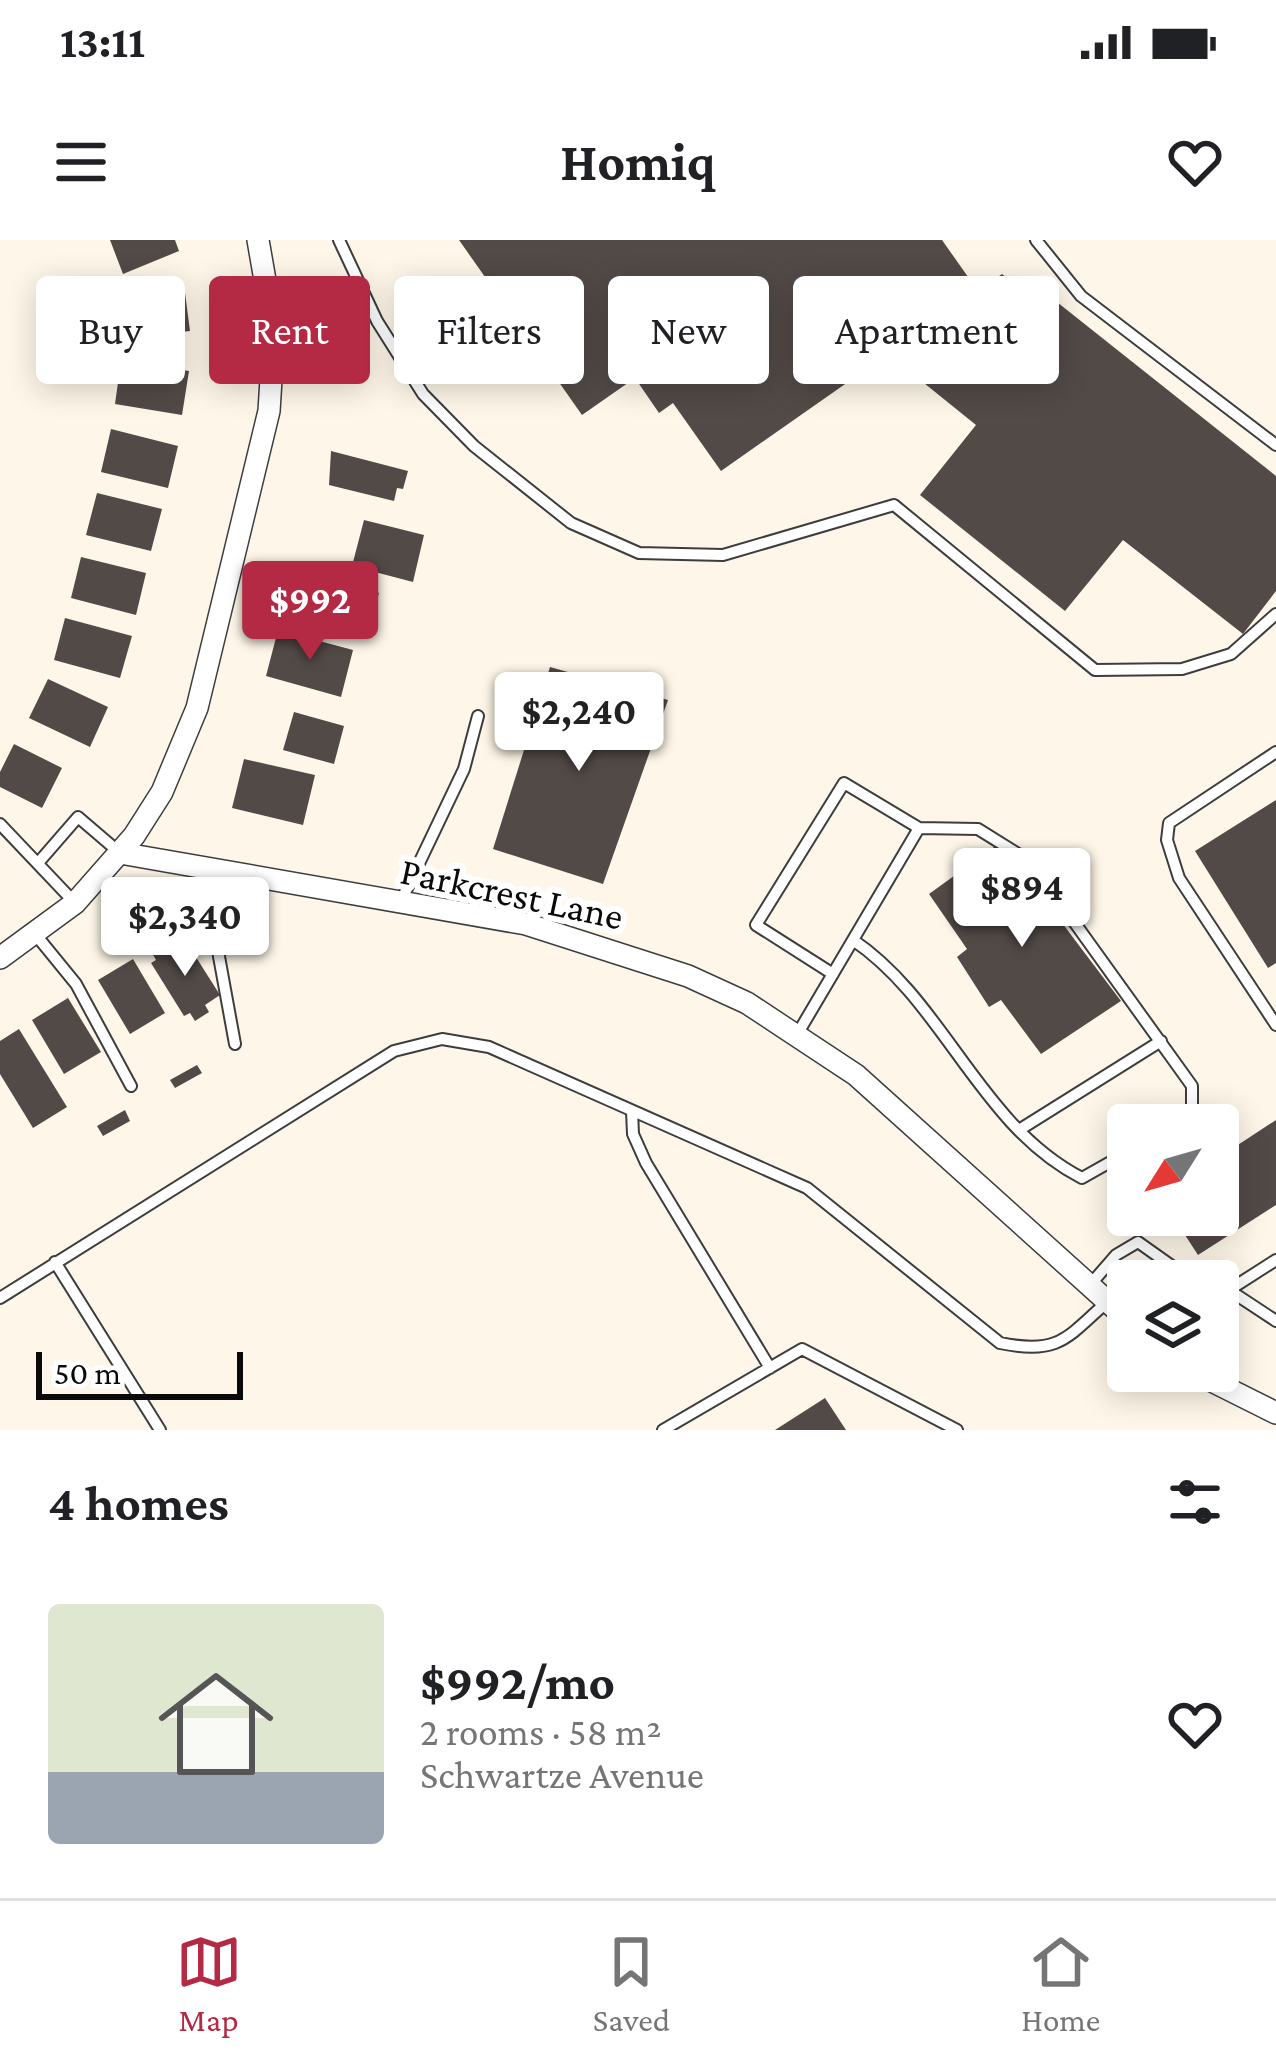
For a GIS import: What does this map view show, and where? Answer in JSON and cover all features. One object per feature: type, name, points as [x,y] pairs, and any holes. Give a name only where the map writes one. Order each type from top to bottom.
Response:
[{"type":"street","points":[[0,958],[75,903],[120,854],[162,792],[197,708],[269,411],[274,332],[258,240]]},
{"type":"street","name":"Parkcrest Lane","points":[[120,854],[578,937],[688,976],[798,1033],[856,1075],[1107,1300]]},
{"type":"street","points":[[1234,1392],[1276,1413]]},
{"type":"lane","points":[[339,240],[377,321],[423,394],[474,446],[571,524],[639,554],[723,555],[894,506],[1095,670],[1182,669],[1231,654],[1276,614]]},
{"type":"lane","points":[[1036,240],[1081,296],[1276,445]]},
{"type":"lane","points":[[400,904],[464,769],[478,716]]},
{"type":"lane","points":[[1276,752],[1169,823],[1167,840],[1179,878],[1276,1024]]},
{"type":"lane","points":[[833,974],[756,925],[844,783],[919,828],[978,829],[1031,862],[1192,1086],[1192,1104]]},
{"type":"lane","points":[[38,863],[79,817],[120,854]]},
{"type":"lane","points":[[0,824],[75,903]]},
{"type":"lane","points":[[798,1033],[919,828]]},
{"type":"lane","points":[[203,869],[235,1045]]},
{"type":"lane","points":[[36,935],[76,984],[131,1086]]},
{"type":"lane","points":[[853,940],[886,962],[978,1086],[1046,1159],[1082,1178],[1107,1164]]},
{"type":"lane","points":[[0,1298],[394,1051],[442,1039],[488,1047],[807,1188],[1000,1342],[1031,1349],[1059,1346],[1107,1302]]},
{"type":"lane","points":[[1019,1130],[1160,1041]]},
{"type":"lane","points":[[632,1111],[633,1134],[646,1163],[770,1368]]},
{"type":"lane","points":[[1118,1260],[1138,1242],[1163,1260]]},
{"type":"lane","points":[[1239,1281],[1276,1260]]},
{"type":"lane","points":[[55,1262],[160,1430]]},
{"type":"lane","points":[[1090,1285],[1107,1270]]},
{"type":"lane","points":[[1239,1299],[1276,1321]]},
{"type":"lane","points":[[663,1430],[802,1349],[957,1430]]},
{"type":"building","points":[[110,240],[175,240],[179,251],[123,274]]},
{"type":"building","points":[[459,240],[942,240],[967,276],[793,276],[793,384],[845,384],[721,471],[673,403],[659,413],[639,384],[769,384],[769,276],[608,276],[608,384],[626,384],[582,415],[560,384],[584,384],[584,276],[484,276]]},
{"type":"building","points":[[185,293],[190,331],[185,332]]},
{"type":"building","points":[[1059,304],[1276,476],[1276,591],[1243,634],[1123,540],[1065,611],[920,495],[976,425],[925,384],[1059,384]]},
{"type":"building","points":[[185,370],[189,371],[182,415],[115,404],[118,384],[185,384]]},
{"type":"building","points":[[111,429],[178,446],[168,488],[101,472]]},
{"type":"building","points":[[331,451],[408,471],[403,489],[397,488],[394,501],[329,485]]},
{"type":"building","points":[[97,493],[162,509],[151,551],[86,535]]},
{"type":"building","points":[[364,520],[424,535],[413,582],[352,566]]},
{"type":"building","points":[[81,557],[146,573],[136,615],[71,598]]},
{"type":"building","points":[[313,573],[379,593],[368,631],[292,608]]},
{"type":"building","points":[[65,618],[132,636],[120,678],[54,660]]},
{"type":"building","points":[[278,630],[353,650],[341,697],[266,676]]},
{"type":"building","points":[[550,667],[668,700],[603,884],[493,849]]},
{"type":"building","points":[[48,679],[108,707],[90,747],[29,718]]},
{"type":"building","points":[[294,712],[344,726],[334,764],[283,750]]},
{"type":"building","points":[[14,744],[62,768],[42,808],[0,787],[0,772]]},
{"type":"building","points":[[244,759],[315,775],[303,825],[232,808]]},
{"type":"building","points":[[1276,800],[1276,963],[1268,968],[1195,851]]},
{"type":"building","points":[[1001,842],[1121,1001],[1041,1054],[1001,1000],[989,1007],[957,957],[967,949],[929,894]]},
{"type":"building","points":[[167,942],[173,951],[187,943],[220,995],[205,1005],[209,1012],[195,1021],[190,1013],[184,1016],[151,963],[156,960],[151,951]]},
{"type":"building","points":[[133,959],[165,1013],[130,1034],[98,980]]},
{"type":"building","points":[[68,998],[101,1052],[64,1074],[32,1020]]},
{"type":"building","points":[[19,1029],[67,1107],[33,1128],[0,1074],[0,1041]]},
{"type":"building","points":[[197,1065],[202,1073],[175,1088],[170,1080]]},
{"type":"building","points":[[125,1110],[130,1121],[103,1136],[97,1126]]},
{"type":"building","points":[[1276,1120],[1276,1205],[1239,1229],[1239,1144]]},
{"type":"building","points":[[1186,1236],[1228,1236],[1198,1255]]},
{"type":"building","points":[[825,1398],[846,1430],[775,1430]]}]
